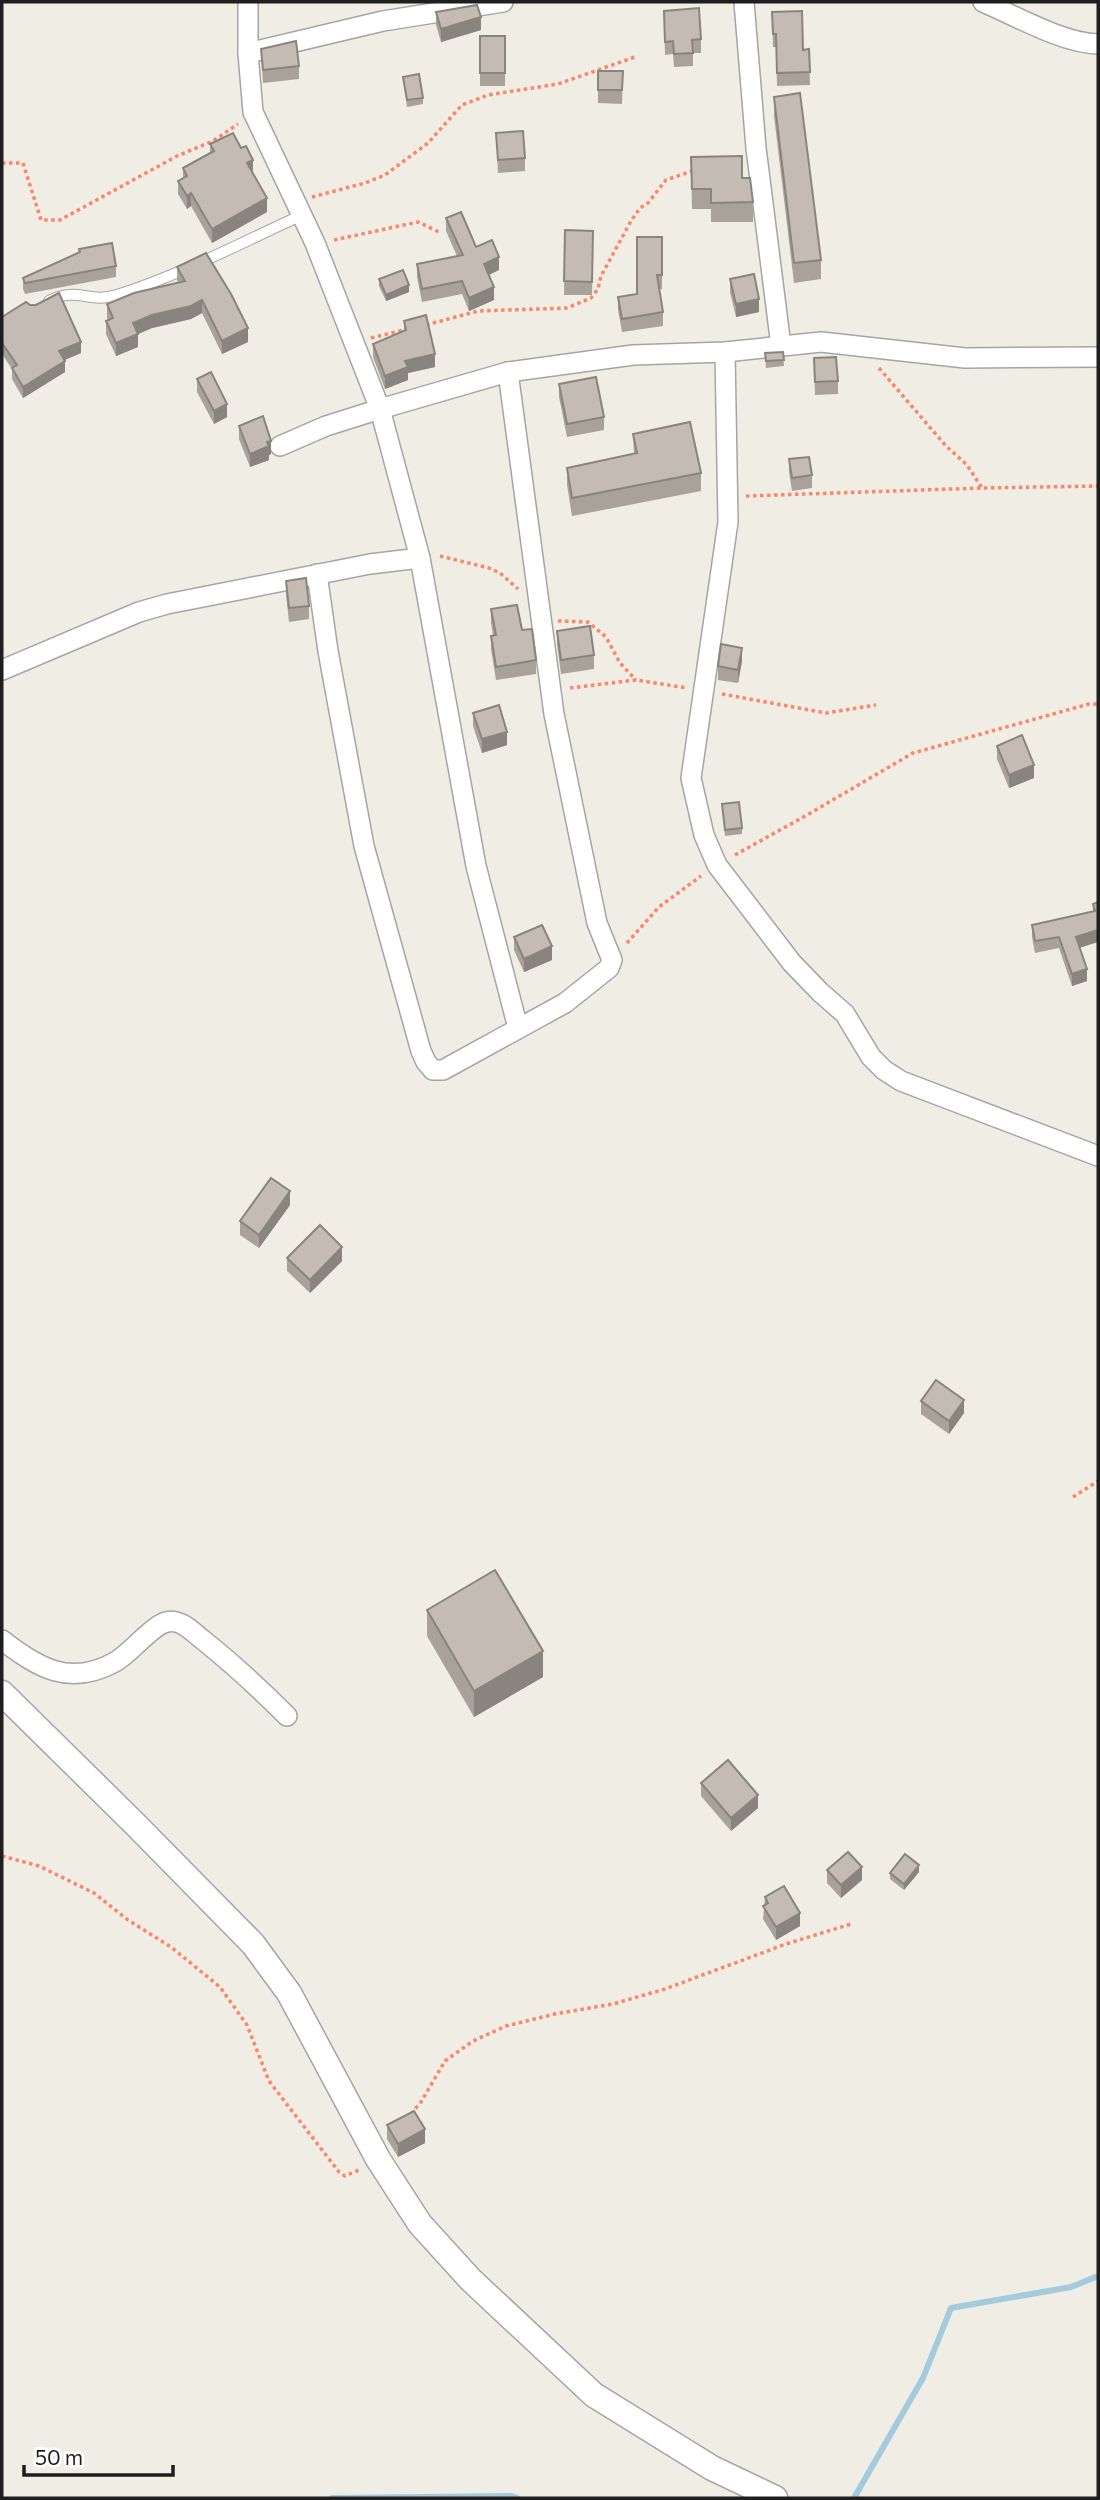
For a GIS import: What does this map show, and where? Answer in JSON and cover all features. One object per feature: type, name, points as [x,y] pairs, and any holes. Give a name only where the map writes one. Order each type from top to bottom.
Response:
[{"type":"street","points":[[247,2],[253,111],[315,243],[380,409],[414,537],[476,866],[518,1028]]},
{"type":"street","points":[[248,53],[351,28],[503,2]]},
{"type":"street","points":[[744,2],[756,148],[781,346]]},
{"type":"street","points":[[983,2],[1058,34],[1087,44],[1098,44]]},
{"type":"street","points":[[280,446],[326,426],[508,372],[633,355],[725,352],[821,342],[965,358],[1098,357]]},
{"type":"street","points":[[725,352],[728,522],[691,778],[704,835],[717,865],[792,963],[845,1014],[861,1043],[884,1070],[901,1080],[1098,1156]]},
{"type":"street","points":[[317,575],[328,651],[364,846],[426,1062],[433,1070],[443,1070],[565,1003],[609,968],[612,960],[597,923],[550,691],[508,372]]},
{"type":"street","points":[[2,670],[139,612],[167,604],[370,564],[419,558]]},
{"type":"street","points":[[2,1640],[40,1667],[61,1674],[75,1674],[117,1661],[157,1627],[166,1622],[177,1622],[218,1652],[287,1716]]},
{"type":"street","points":[[2,1693],[253,1944],[289,1993],[378,2160],[420,2224],[463,2271],[594,2395],[712,2468],[775,2498]]},
{"type":"lane","points":[[41,306],[66,293],[96,299],[109,298],[142,287],[297,208]]},
{"type":"path","points":[[297,208],[385,175],[428,144],[462,105],[488,95],[558,83],[635,57]]},
{"type":"path","points":[[2,163],[23,163],[41,220],[60,219],[177,156],[213,142],[253,111]]},
{"type":"path","points":[[352,342],[478,311],[567,308],[591,298],[598,289],[611,256],[640,208],[648,203],[666,180],[705,166]]},
{"type":"path","points":[[315,243],[418,222],[439,232]]},
{"type":"path","points":[[861,348],[946,446],[967,465],[982,488]]},
{"type":"path","points":[[727,497],[1098,486]]},
{"type":"path","points":[[414,537],[442,557],[500,573],[548,619],[588,622],[606,637],[621,663],[636,680]]},
{"type":"path","points":[[550,691],[636,680],[826,713],[876,705]]},
{"type":"path","points":[[612,960],[659,907],[717,865],[807,816],[913,752],[1089,704],[1098,704]]},
{"type":"path","points":[[1073,1497],[1098,1481]]},
{"type":"path","points":[[2,1863],[4,1857],[38,1866],[94,1893],[212,1979],[231,2000],[247,2025],[269,2081],[339,2172],[345,2176],[351,2175],[378,2160]]},
{"type":"path","points":[[408,2119],[444,2061],[473,2041],[506,2026],[613,2004],[665,1989],[786,1944],[851,1924]]},
{"type":"building","points":[[477,5],[481,17],[441,29],[436,12]]},
{"type":"building","points":[[699,8],[701,39],[692,40],[693,53],[674,54],[673,41],[665,42],[664,11]]},
{"type":"building","points":[[802,11],[803,50],[809,49],[810,72],[777,73],[776,34],[773,34],[772,12]]},
{"type":"building","points":[[480,36],[505,36],[505,73],[480,73]]},
{"type":"building","points":[[296,41],[299,66],[263,70],[261,49]]},
{"type":"building","points":[[598,71],[623,71],[622,90],[598,90]]},
{"type":"building","points":[[419,74],[423,98],[407,100],[403,77]]},
{"type":"building","points":[[800,93],[821,260],[794,263],[774,97]]},
{"type":"building","points":[[523,131],[525,158],[498,160],[496,133]]},
{"type":"building","points":[[233,133],[241,148],[246,146],[253,160],[247,163],[267,198],[212,229],[191,193],[187,196],[178,181],[187,176],[183,168],[214,151],[210,144]]},
{"type":"building","points":[[742,156],[742,178],[750,178],[753,202],[711,203],[711,189],[692,189],[691,157]]},
{"type":"building","points":[[461,212],[476,247],[492,240],[499,257],[484,264],[494,287],[469,298],[462,281],[422,289],[417,264],[463,255],[446,218]]},
{"type":"building","points":[[565,230],[593,231],[592,282],[564,281]]},
{"type":"building","points":[[637,237],[662,237],[662,275],[657,275],[663,312],[622,319],[618,297],[637,294]]},
{"type":"building","points":[[112,243],[116,266],[25,283],[23,278],[80,252],[79,249]]},
{"type":"building","points":[[206,253],[248,328],[222,341],[202,300],[191,306],[152,315],[133,323],[138,334],[116,343],[106,321],[113,318],[107,304],[134,293],[185,281],[177,267]]},
{"type":"building","points":[[403,270],[409,285],[386,295],[379,279]]},
{"type":"building","points":[[754,274],[759,299],[736,304],[730,279]]},
{"type":"building","points":[[59,293],[81,342],[59,351],[65,361],[23,387],[12,368],[17,365],[2,343],[2,317],[26,302],[36,305]]},
{"type":"building","points":[[426,315],[435,354],[405,361],[408,367],[385,376],[373,344],[406,330],[404,321]]},
{"type":"building","points":[[783,352],[784,360],[766,361],[765,353]]},
{"type":"building","points":[[836,357],[838,381],[815,382],[814,358]]},
{"type":"building","points":[[211,372],[227,404],[214,411],[197,379]]},
{"type":"building","points":[[596,377],[604,417],[567,424],[559,384]]},
{"type":"building","points":[[263,416],[271,441],[267,442],[269,446],[250,454],[239,426]]},
{"type":"building","points":[[690,422],[701,473],[572,498],[567,468],[637,453],[633,434]]},
{"type":"building","points":[[809,457],[812,475],[792,478],[789,459]]},
{"type":"building","points":[[306,578],[309,606],[289,608],[286,581]]},
{"type":"building","points":[[517,605],[522,630],[532,629],[536,660],[496,667],[491,636],[496,635],[491,609]]},
{"type":"building","points":[[590,626],[594,655],[561,660],[557,631]]},
{"type":"building","points":[[721,644],[742,648],[738,670],[718,666]]},
{"type":"building","points":[[499,705],[507,732],[482,739],[473,713]]},
{"type":"building","points":[[1022,735],[1034,765],[1009,775],[997,746]]},
{"type":"building","points":[[739,802],[742,828],[725,830],[722,804]]},
{"type":"building","points":[[1098,902],[1098,930],[1076,937],[1087,969],[1072,974],[1059,937],[1035,941],[1032,925],[1095,911],[1093,904]]},
{"type":"building","points":[[542,925],[552,946],[524,959],[514,937]]},
{"type":"building","points":[[271,1178],[290,1191],[259,1235],[240,1221]]},
{"type":"building","points":[[320,1225],[342,1247],[310,1280],[287,1258]]},
{"type":"building","points":[[936,1380],[964,1400],[949,1421],[921,1401]]},
{"type":"building","points":[[495,1570],[543,1651],[474,1691],[427,1610]]},
{"type":"building","points":[[728,1760],[758,1795],[731,1818],[701,1783]]},
{"type":"building","points":[[848,1852],[862,1867],[841,1885],[827,1870]]},
{"type":"building","points":[[905,1854],[919,1865],[904,1884],[890,1873]]},
{"type":"building","points":[[784,1886],[800,1913],[776,1927],[763,1906],[768,1903],[765,1897]]},
{"type":"building","points":[[414,2111],[425,2129],[398,2144],[387,2125]]},
{"type":"waterway","points":[[854,2498],[923,2378],[951,2308],[1071,2287],[1098,2276]]},
{"type":"waterway","points":[[332,2498],[517,2498]]}]
